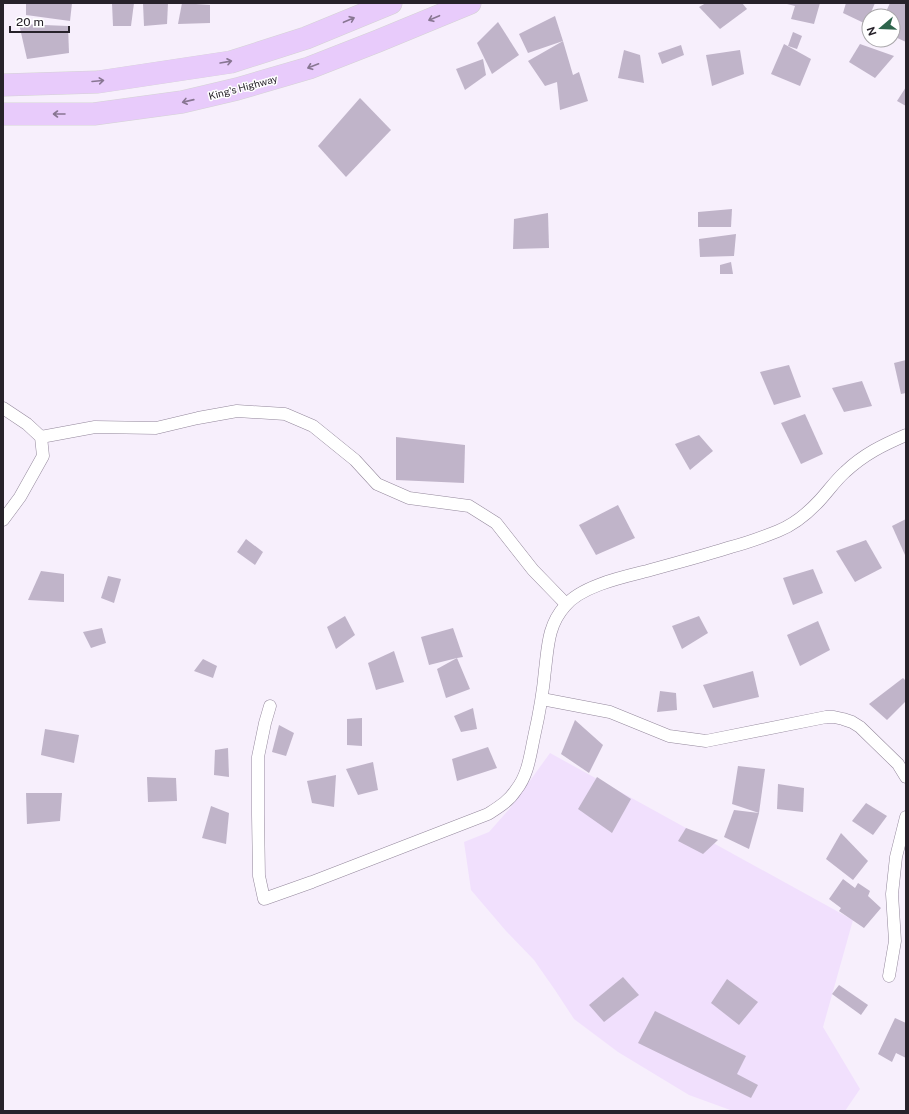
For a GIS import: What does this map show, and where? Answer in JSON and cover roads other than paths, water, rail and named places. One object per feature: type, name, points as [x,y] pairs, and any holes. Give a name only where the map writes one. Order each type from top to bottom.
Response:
[{"type":"highway","points":[[3,85],[98,82],[231,62],[306,38],[391,3]]},
{"type":"highway","name":"King's Highway","points":[[3,114],[94,114],[182,102],[237,89],[309,68],[470,3]]},
{"type":"lane","points":[[3,408],[27,424],[41,437],[43,456],[20,497],[3,520]]},
{"type":"lane","points":[[41,437],[95,427],[156,428],[237,411],[285,414],[313,426],[355,460],[377,484],[409,498],[469,506],[496,523],[533,570],[566,604]]},
{"type":"lane","points":[[270,706],[265,722],[258,757],[259,876],[264,899],[342,871],[488,814],[499,807],[508,800],[516,790],[523,779],[528,766],[542,699],[549,639],[552,626],[566,604],[576,596],[605,582],[732,547],[780,530],[808,512],[844,472],[859,459],[882,445],[906,435]]},
{"type":"lane","points":[[542,699],[610,712],[669,736],[706,741],[826,717],[843,718],[860,727],[898,764],[906,777]]},
{"type":"lane","points":[[889,976],[895,941],[892,894],[896,857],[906,817]]}]
